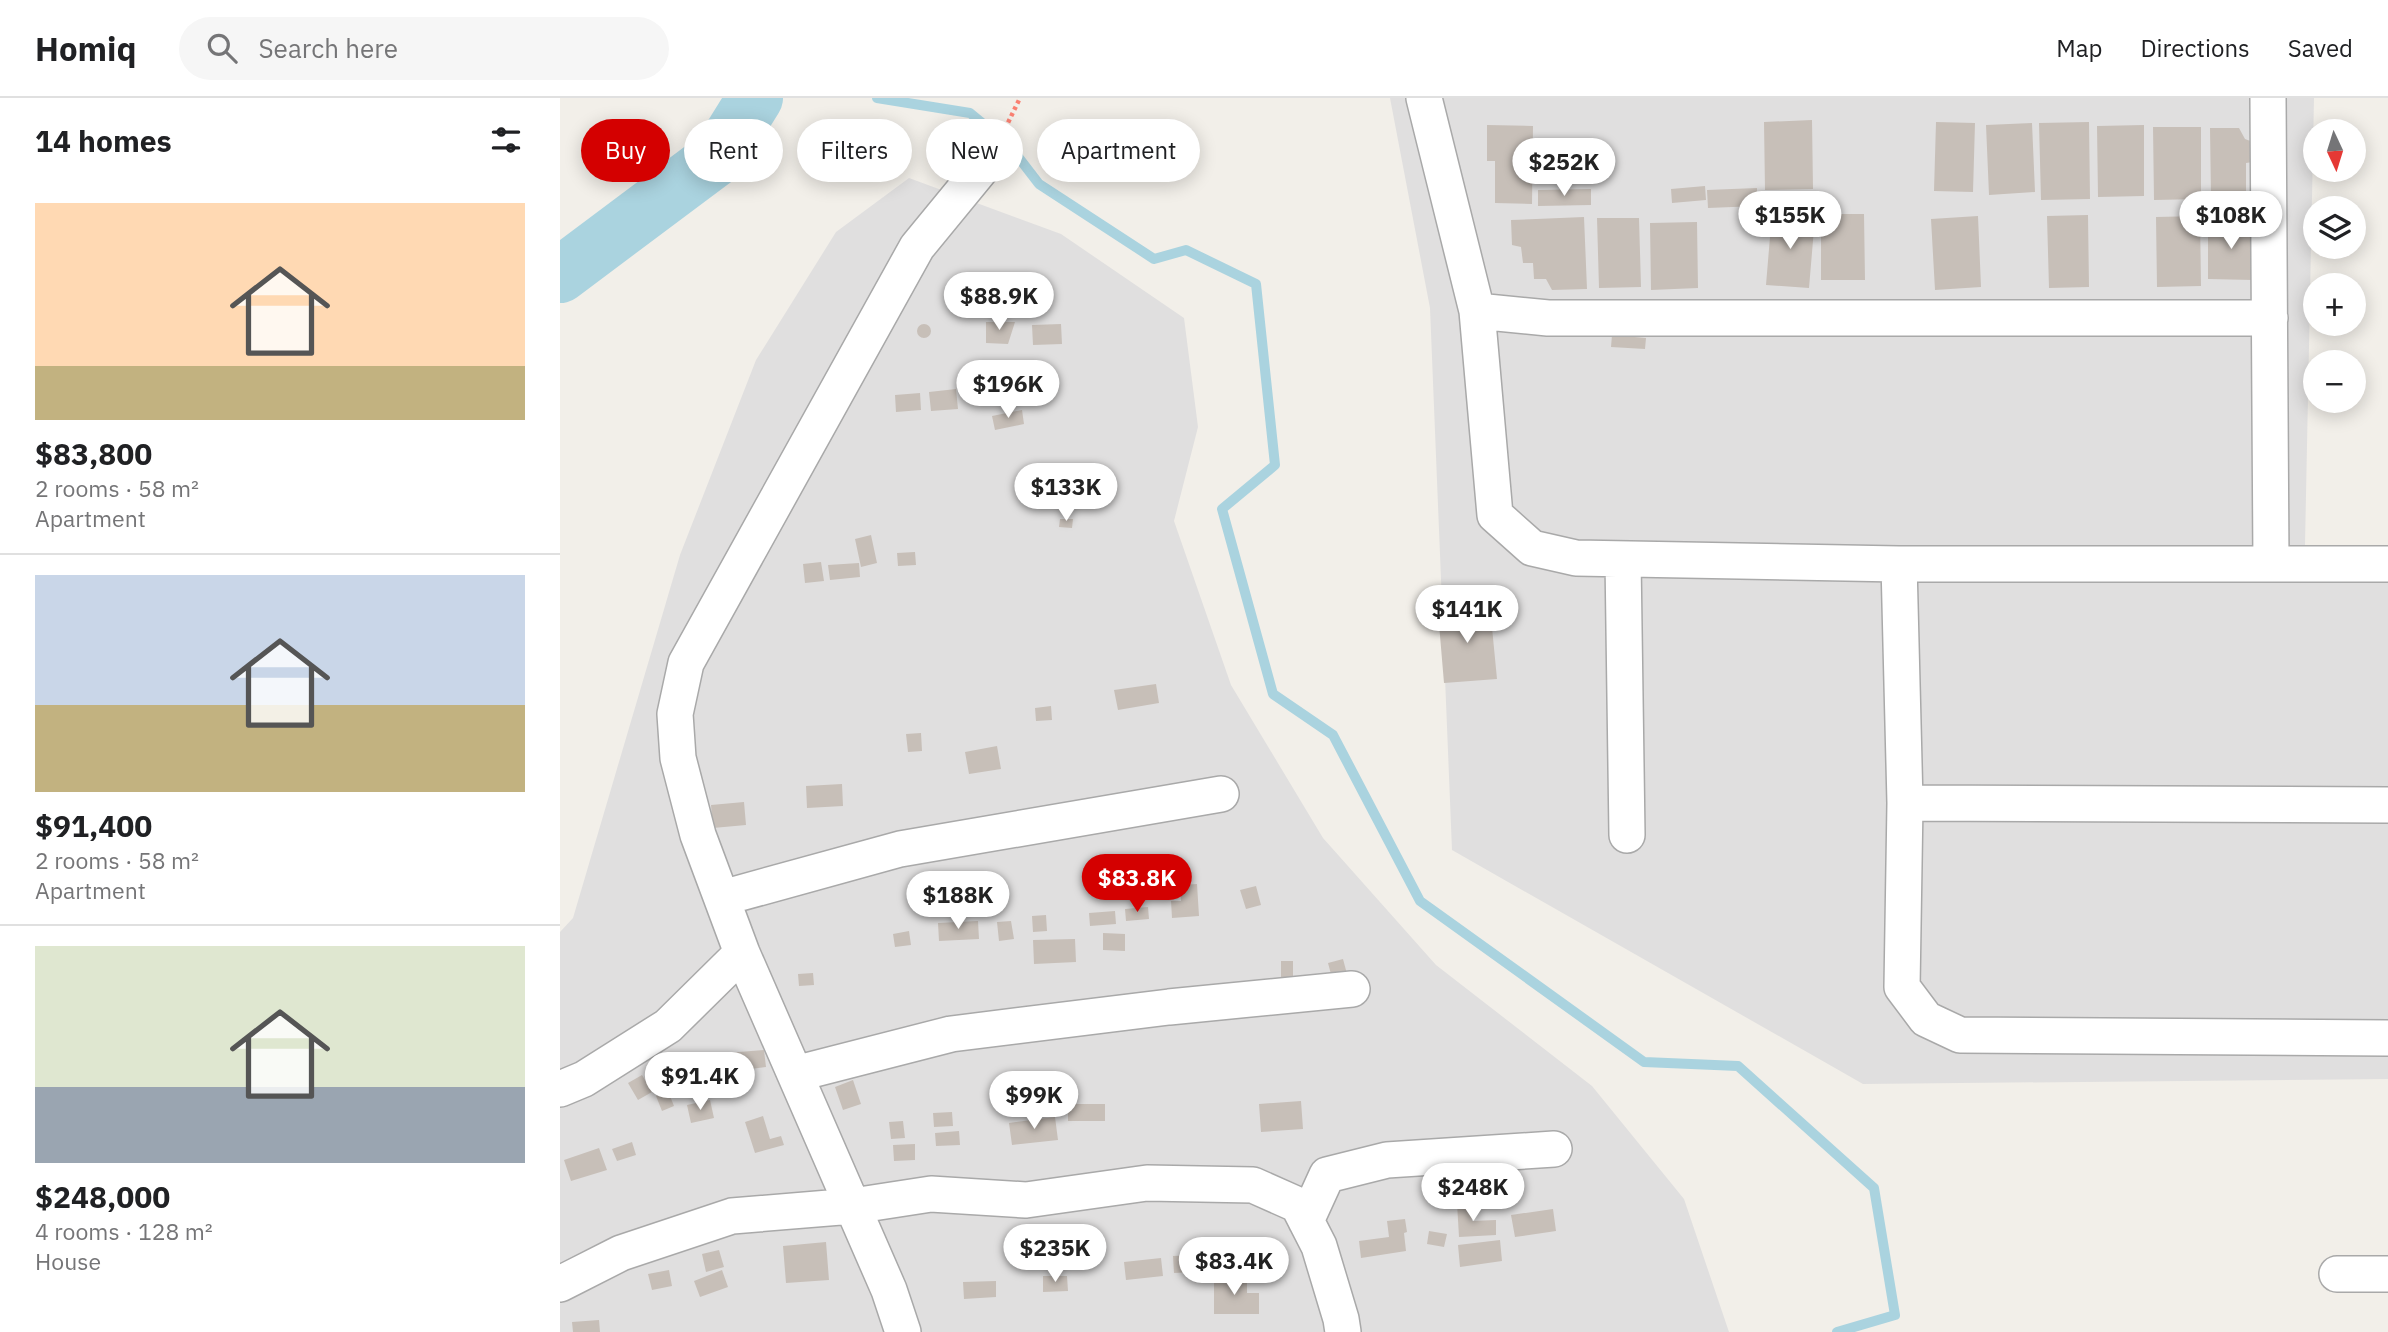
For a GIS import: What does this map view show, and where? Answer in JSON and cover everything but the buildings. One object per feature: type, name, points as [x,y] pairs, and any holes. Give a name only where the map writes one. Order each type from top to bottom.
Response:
[{"type":"street","points":[[1424,98],[1477,311],[1495,515],[1532,548],[1576,558],[1623,559],[1899,564],[2388,564]]},
{"type":"street","points":[[2269,98],[2271,563]]},
{"type":"street","points":[[902,1332],[889,1290],[742,953],[698,835],[678,758],[675,714],[686,663],[917,247],[970,182]]},
{"type":"street","points":[[1477,311],[1548,318],[2270,318]]},
{"type":"street","points":[[1623,559],[1627,835]]},
{"type":"street","points":[[1899,564],[1905,803],[1902,987],[1926,1019],[1960,1035],[2388,1038]]},
{"type":"street","points":[[722,898],[900,849],[1221,794]]},
{"type":"street","points":[[1905,803],[2388,805]]},
{"type":"street","points":[[560,1089],[584,1079],[668,1026],[742,953]]},
{"type":"street","points":[[795,1074],[951,1034],[1169,1007],[1352,989]]},
{"type":"street","points":[[560,1284],[621,1253],[732,1216],[853,1206],[931,1194],[1026,1199],[1147,1183],[1253,1185],[1327,1175],[1387,1160],[1554,1149]]},
{"type":"street","points":[[1306,1221],[1327,1175]]},
{"type":"street","points":[[1253,1185],[1298,1205],[1319,1246],[1343,1332]]},
{"type":"street","points":[[2337,1274],[2388,1273]]},
{"type":"path","points":[[1010,119],[1020,98]]},
{"type":"shaded area","points":[[1390,98],[2314,98],[2314,119],[2303,119],[2303,182],[2312,182],[2312,196],[2303,196],[2303,259],[2311,259],[2310,273],[2303,273],[2303,336],[2309,336],[2309,350],[2303,350],[2303,413],[2308,413],[2305,545],[2388,548],[2388,1079],[1863,1084],[1452,850],[1430,308]]},
{"type":"shaded area","points":[[912,179],[1061,234],[1184,318],[1198,427],[1174,521],[1231,685],[1323,838],[1436,965],[1592,1086],[1684,1199],[1729,1332],[560,1332],[560,932],[573,918],[680,555],[756,360],[836,232],[904,182],[912,182]]},
{"type":"waterway","points":[[560,275],[719,156],[755,98]]},
{"type":"waterway","points":[[877,98],[970,113],[1009,145],[1039,184],[1154,259],[1186,250],[1256,284],[1275,465],[1222,509],[1273,694],[1333,735],[1420,901],[1644,1062],[1738,1066],[1874,1188],[1895,1315],[1837,1332]]}]
